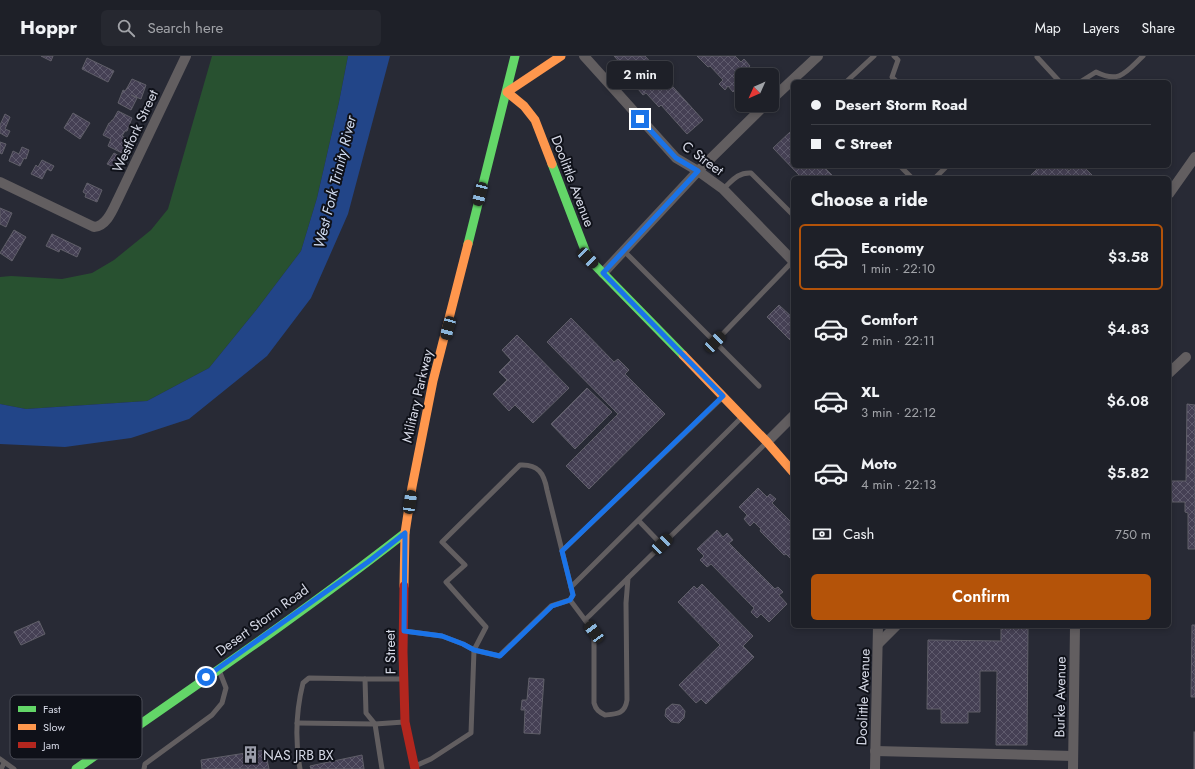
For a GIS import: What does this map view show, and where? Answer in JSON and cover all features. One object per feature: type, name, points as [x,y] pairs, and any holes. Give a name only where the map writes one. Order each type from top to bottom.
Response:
[{"type":"street","name":"Westfork Street","points":[[0,182],[94,227],[98,227],[108,217],[118,199],[186,56]]},
{"type":"street","name":"Military Parkway","points":[[405,533],[412,487],[433,381],[515,56]]},
{"type":"street","points":[[507,92],[561,56]]},
{"type":"street","name":"C Street","points":[[584,56],[676,158],[698,171],[723,189],[791,259]]},
{"type":"street","points":[[792,80],[818,56]]},
{"type":"street","points":[[779,92],[791,81]]},
{"type":"street","name":"Doolittle Avenue","points":[[507,92],[524,106],[535,120],[588,258],[743,416],[791,470]]},
{"type":"street","points":[[603,273],[698,171],[758,112]]},
{"type":"street","points":[[1171,191],[1195,157]]},
{"type":"street","points":[[1171,371],[1186,356]]},
{"type":"street","points":[[767,442],[791,418]]},
{"type":"street","name":"F Street","points":[[405,533],[405,722],[414,767]]},
{"type":"street","name":"Desert Storm Road","points":[[142,723],[368,562],[405,533]]},
{"type":"street","name":"Doolittle Avenue","points":[[875,769],[879,643],[878,628]]},
{"type":"street","points":[[879,643],[894,628]]},
{"type":"street","name":"Burke Avenue","points":[[1073,769],[1075,628]]},
{"type":"street","points":[[875,751],[1074,756]]},
{"type":"street","name":"Desert Storm Road","points":[[76,769],[90,759]]},
{"type":"lane","points":[[848,80],[874,56]]},
{"type":"lane","points":[[894,56],[898,60],[892,77],[895,80]]},
{"type":"lane","points":[[1083,80],[1096,72],[1104,76],[1114,78],[1121,76],[1143,56]]},
{"type":"lane","points":[[1037,57],[1058,80]]},
{"type":"lane","points":[[902,168],[910,176]]},
{"type":"lane","points":[[937,176],[945,168]]},
{"type":"lane","points":[[723,189],[739,175],[745,172],[751,173],[791,213]]},
{"type":"lane","points":[[624,251],[759,386]]},
{"type":"lane","points":[[715,342],[791,263]]},
{"type":"lane","points":[[562,551],[723,396]]},
{"type":"lane","points":[[571,587],[743,416]]},
{"type":"lane","points":[[585,620],[767,442]]},
{"type":"lane","points":[[404,631],[442,636],[474,650],[500,656],[552,606],[570,600],[573,595],[545,477],[539,470],[527,464],[520,464],[442,542],[465,565],[446,582],[486,627],[474,650],[471,734],[431,759],[414,767]]},
{"type":"lane","points":[[639,521],[662,544]]},
{"type":"lane","points":[[570,600],[594,632],[594,703],[598,711],[605,715],[620,713],[626,708],[627,700],[626,603],[628,578]]},
{"type":"lane","points":[[145,766],[212,715],[222,703],[226,688],[219,669]]},
{"type":"lane","points":[[300,769],[297,754],[297,713],[303,683],[309,678],[404,679]]},
{"type":"lane","points":[[364,679],[366,713],[375,724],[382,769]]},
{"type":"lane","points":[[297,723],[375,724],[405,722]]},
{"type":"lane","points":[[0,769],[2,761],[14,769]]},
{"type":"green space","points":[[212,56],[348,56],[317,198],[301,251],[257,309],[209,368],[147,401],[26,409],[0,404],[0,277],[11,276],[62,279],[92,273],[114,260],[151,230],[168,209]]},
{"type":"water","name":"West Fork Trinity River","points":[[348,56],[390,56],[348,214],[311,298],[267,356],[189,419],[131,438],[65,447],[0,444],[0,404],[26,409],[147,401],[209,368],[257,309],[301,251],[317,198]]},
{"type":"building","points":[[41,56],[53,56],[51,61]]},
{"type":"building","points":[[614,56],[645,56],[703,120],[687,134],[661,105],[659,107],[646,93],[643,95],[633,83],[636,80]]},
{"type":"building","points":[[697,56],[735,56],[741,62],[744,59],[750,66],[748,68],[735,68],[735,90],[733,92],[728,86],[725,90],[719,84],[723,80],[710,66],[708,67]]},
{"type":"building","points":[[87,58],[114,71],[108,82],[82,69]]},
{"type":"building","points":[[132,79],[146,85],[141,99],[131,95],[137,98],[131,110],[118,103],[123,90],[125,91]]},
{"type":"building","points":[[118,111],[132,118],[127,131],[125,131],[122,136],[129,140],[122,153],[108,146],[111,139],[103,135],[109,123],[113,120]]},
{"type":"building","points":[[73,113],[90,123],[80,139],[64,128]]},
{"type":"building","points":[[5,114],[10,117],[5,129],[10,131],[7,137],[0,133],[0,125]]},
{"type":"building","points":[[790,132],[791,167],[773,148]]},
{"type":"building","points":[[0,142],[6,144],[2,154],[0,153]]},
{"type":"building","points":[[22,147],[29,150],[26,159],[24,158],[20,166],[9,161],[13,151],[19,154]]},
{"type":"building","points":[[114,153],[126,160],[122,168],[115,164],[114,167],[107,164]]},
{"type":"building","points":[[42,160],[54,166],[51,171],[47,169],[42,179],[31,174],[36,165],[38,167]]},
{"type":"building","points":[[792,168],[825,168],[833,176],[800,176]]},
{"type":"building","points":[[1038,168],[1067,168],[1069,171],[1071,168],[1085,168],[1093,176],[1030,176]]},
{"type":"building","points":[[87,183],[102,190],[97,202],[85,197],[86,194],[83,192]]},
{"type":"building","points":[[0,208],[12,213],[6,227],[0,224]]},
{"type":"building","points":[[14,230],[26,237],[12,261],[0,253]]},
{"type":"building","points":[[52,234],[81,248],[77,257],[60,249],[59,252],[46,246]]},
{"type":"building","points":[[779,305],[791,316],[791,341],[767,317]]},
{"type":"building","points":[[571,318],[614,362],[618,359],[629,370],[625,374],[665,414],[589,489],[566,466],[618,414],[547,342]]},
{"type":"building","points":[[517,335],[569,388],[533,423],[515,405],[509,411],[493,394],[507,380],[499,372],[511,360],[502,350]]},
{"type":"building","points":[[587,388],[612,412],[575,449],[551,424]]},
{"type":"building","points":[[1187,404],[1195,405],[1195,549],[1188,549],[1188,513],[1185,512],[1185,502],[1172,502],[1171,481],[1186,481]]},
{"type":"building","points":[[758,488],[767,497],[770,494],[776,499],[772,503],[791,522],[791,559],[786,554],[784,555],[760,531],[761,529],[754,522],[750,526],[744,519],[747,515],[739,507]]},
{"type":"building","points":[[717,530],[723,537],[727,533],[733,540],[729,543],[775,589],[778,587],[783,592],[779,595],[787,604],[769,622],[761,614],[757,618],[751,612],[754,608],[711,564],[707,567],[700,560],[704,556],[697,549]]},
{"type":"building","points":[[702,584],[753,636],[743,646],[754,657],[706,704],[701,699],[696,703],[679,685],[720,645],[678,602],[694,586],[697,589]]},
{"type":"building","points":[[39,621],[45,634],[21,645],[14,632]]},
{"type":"building","points":[[1192,625],[1195,625],[1195,697],[1191,697]]},
{"type":"building","points":[[1001,628],[1028,628],[1027,745],[996,745],[997,671],[980,671],[980,712],[968,712],[968,723],[941,723],[941,709],[927,709],[928,640],[1001,641]]},
{"type":"building","points":[[529,678],[544,679],[540,734],[524,733],[525,710],[521,710],[522,700],[527,700]]},
{"type":"building","points":[[672,704],[680,705],[685,711],[684,718],[679,723],[671,722],[665,716],[666,709]]},
{"type":"building","points":[[1195,732],[1195,769],[1194,769]]},
{"type":"building","name":"NAS JRB BX","points":[[265,750],[269,769],[202,769],[201,760]]},
{"type":"building","name":"NAS JRB BX","points":[[362,755],[364,769],[311,769],[310,766]]},
{"type":"traffic: fast","points":[[468,244],[515,56]]},
{"type":"traffic: fast","points":[[552,164],[588,258],[683,355]]},
{"type":"traffic: fast","points":[[142,723],[283,624],[405,533]]},
{"type":"traffic: fast","points":[[76,769],[90,759]]},
{"type":"traffic: slow","points":[[552,164],[535,120],[524,106],[507,92],[561,56]]},
{"type":"traffic: slow","points":[[404,586],[405,533],[412,487],[433,381],[468,244]]},
{"type":"traffic: slow","points":[[683,355],[767,442],[791,470]]},
{"type":"traffic: jam","points":[[404,586],[403,652],[405,722],[415,769]]},
{"type":"place","name":"NAS JRB BX","points":[[250,755]]},
{"type":"route","points":[[206,677],[368,562],[405,533],[404,631],[442,636],[474,650],[500,656],[552,606],[570,600],[573,595],[562,551],[723,396],[603,273],[698,171],[676,158],[640,119]]}]
